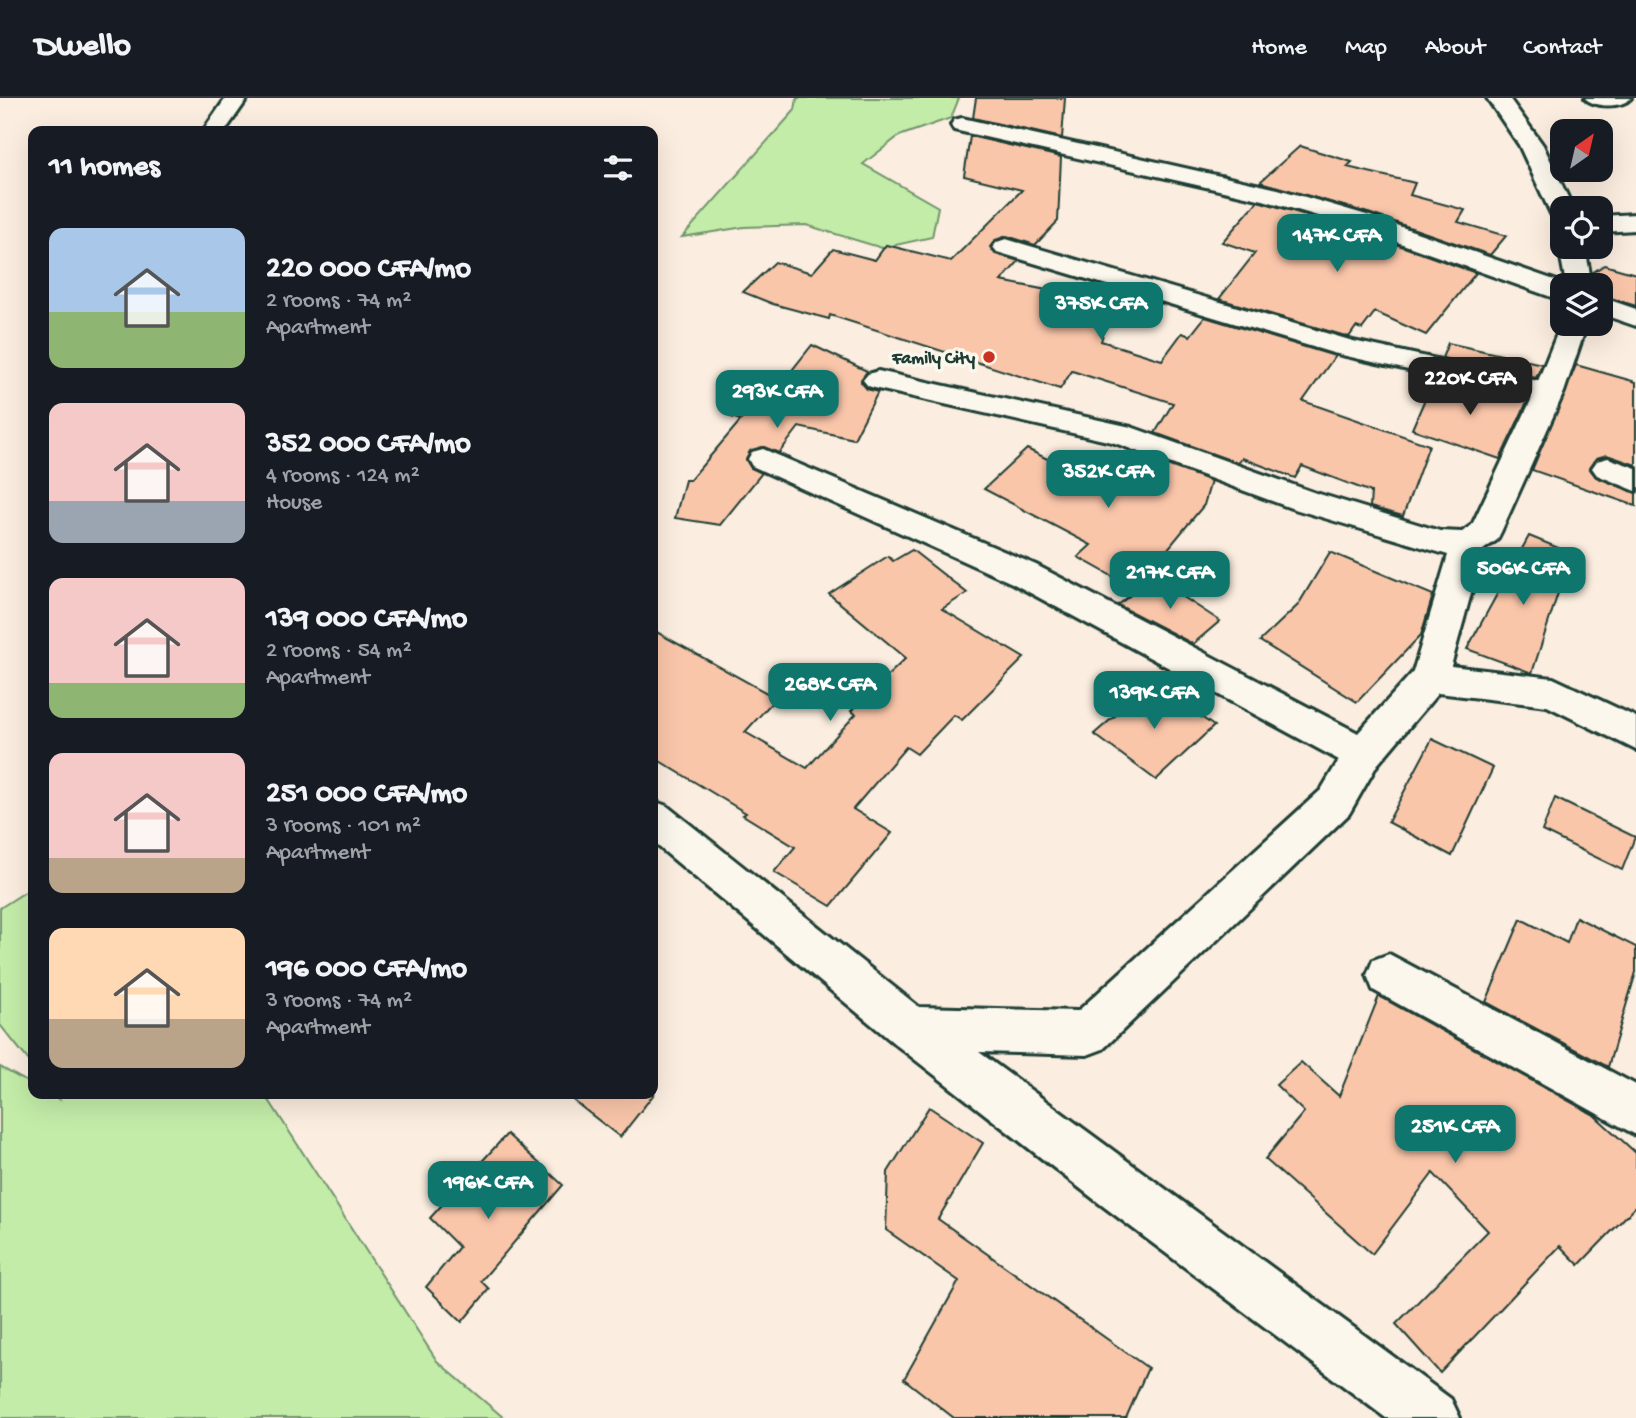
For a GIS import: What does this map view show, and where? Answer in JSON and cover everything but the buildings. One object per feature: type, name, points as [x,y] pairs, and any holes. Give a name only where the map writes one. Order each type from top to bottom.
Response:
[{"type":"street","points":[[217,126],[237,98]]},
{"type":"street","points":[[1498,98],[1531,145],[1555,196]]},
{"type":"street","points":[[1596,98],[1620,98]]},
{"type":"street","points":[[962,125],[1269,194],[1361,221],[1550,287]]},
{"type":"street","points":[[1613,223],[1636,222]]},
{"type":"street","points":[[1006,247],[1395,361],[1477,380],[1549,392]]},
{"type":"street","points":[[1613,309],[1636,318]]},
{"type":"street","points":[[878,380],[1120,434],[1326,508],[1438,543],[1468,544],[1485,532],[1549,392],[1569,336]]},
{"type":"street","points":[[763,459],[1024,574],[1363,754]]},
{"type":"street","points":[[911,1029],[1087,1033],[1335,802],[1363,754],[1429,678],[1468,544]]},
{"type":"street","points":[[1429,678],[1553,692],[1636,735]]},
{"type":"street","points":[[658,822],[911,1029],[1116,1186],[1432,1418]]},
{"type":"street","points":[[1389,975],[1636,1111]]},
{"type":"green space","points":[[797,98],[959,98],[951,118],[899,136],[863,164],[938,207],[932,237],[882,248],[806,225],[744,227],[682,237],[795,110]]},
{"type":"green space","points":[[28,890],[28,1060],[0,1025],[0,908]]},
{"type":"green space","points":[[0,1067],[28,1082],[28,1099],[268,1099],[437,1361],[504,1418],[0,1418]]},
{"type":"place","name":"Family City","points":[[989,357]]}]
